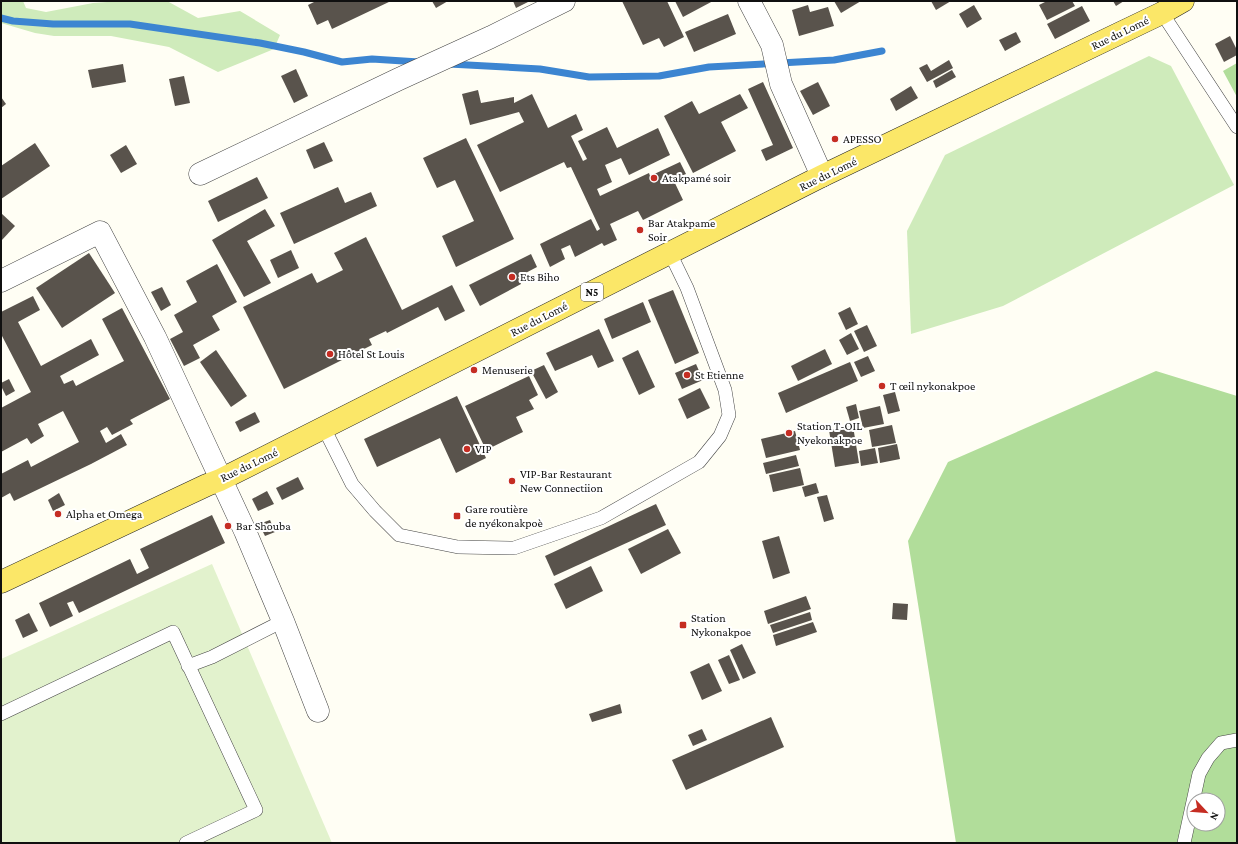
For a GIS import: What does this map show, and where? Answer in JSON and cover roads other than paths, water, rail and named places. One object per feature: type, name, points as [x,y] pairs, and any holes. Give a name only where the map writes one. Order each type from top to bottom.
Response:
[{"type":"main road","name":"Rue du Lomé","points":[[1,582],[199,488],[220,480],[822,176],[1162,13],[1183,1]]},
{"type":"street","points":[[200,174],[564,1]]},
{"type":"street","points":[[749,1],[772,45],[781,84],[822,176]]},
{"type":"street","points":[[1,281],[100,232],[155,337],[220,480],[245,531],[283,621],[318,711]]},
{"type":"lane","points":[[1162,13],[1237,127]]},
{"type":"lane","points":[[324,428],[352,484],[375,511],[399,535],[458,547],[514,548],[601,518],[698,462],[720,436],[729,415],[725,390],[688,288],[670,253]]},
{"type":"lane","points":[[188,666],[212,657],[283,621]]},
{"type":"lane","points":[[1,714],[173,632],[256,810],[186,843]]},
{"type":"lane","points":[[1184,843],[1199,774],[1208,758],[1221,743],[1237,740]]},
{"type":"waterway","points":[[1,18],[13,21],[53,24],[130,24],[260,43],[342,62],[372,59],[419,62]]},
{"type":"waterway","points":[[449,64],[540,69],[589,77],[659,76],[709,67],[834,60],[882,51]]},
{"type":"place","name":"APESSO","points":[[835,139]]},
{"type":"place","name":"Atakpamé soir","points":[[654,178]]},
{"type":"place","name":"Bar Atakpame Soir","points":[[640,230]]},
{"type":"place","name":"Ets Biho","points":[[512,277]]},
{"type":"place","name":"Hôtel St Louis","points":[[330,354]]},
{"type":"place","name":"Menuserie","points":[[474,370]]},
{"type":"place","name":"St Etienne","points":[[687,375]]},
{"type":"place","name":"T œil nykonakpoe","points":[[882,386]]},
{"type":"place","name":"Station T-OIL Nyekonakpoe","points":[[789,433]]},
{"type":"place","name":"VIP","points":[[467,449]]},
{"type":"place","name":"VIP-Bar Restaurant New Connectiion","points":[[512,481]]},
{"type":"place","name":"Alpha et Omega","points":[[58,514]]},
{"type":"place","name":"Gare routière de nyékonakpoè","points":[[457,516]]},
{"type":"place","name":"Bar Shouba","points":[[228,526]]},
{"type":"place","name":"Station Nykonakpoe","points":[[683,625]]}]
